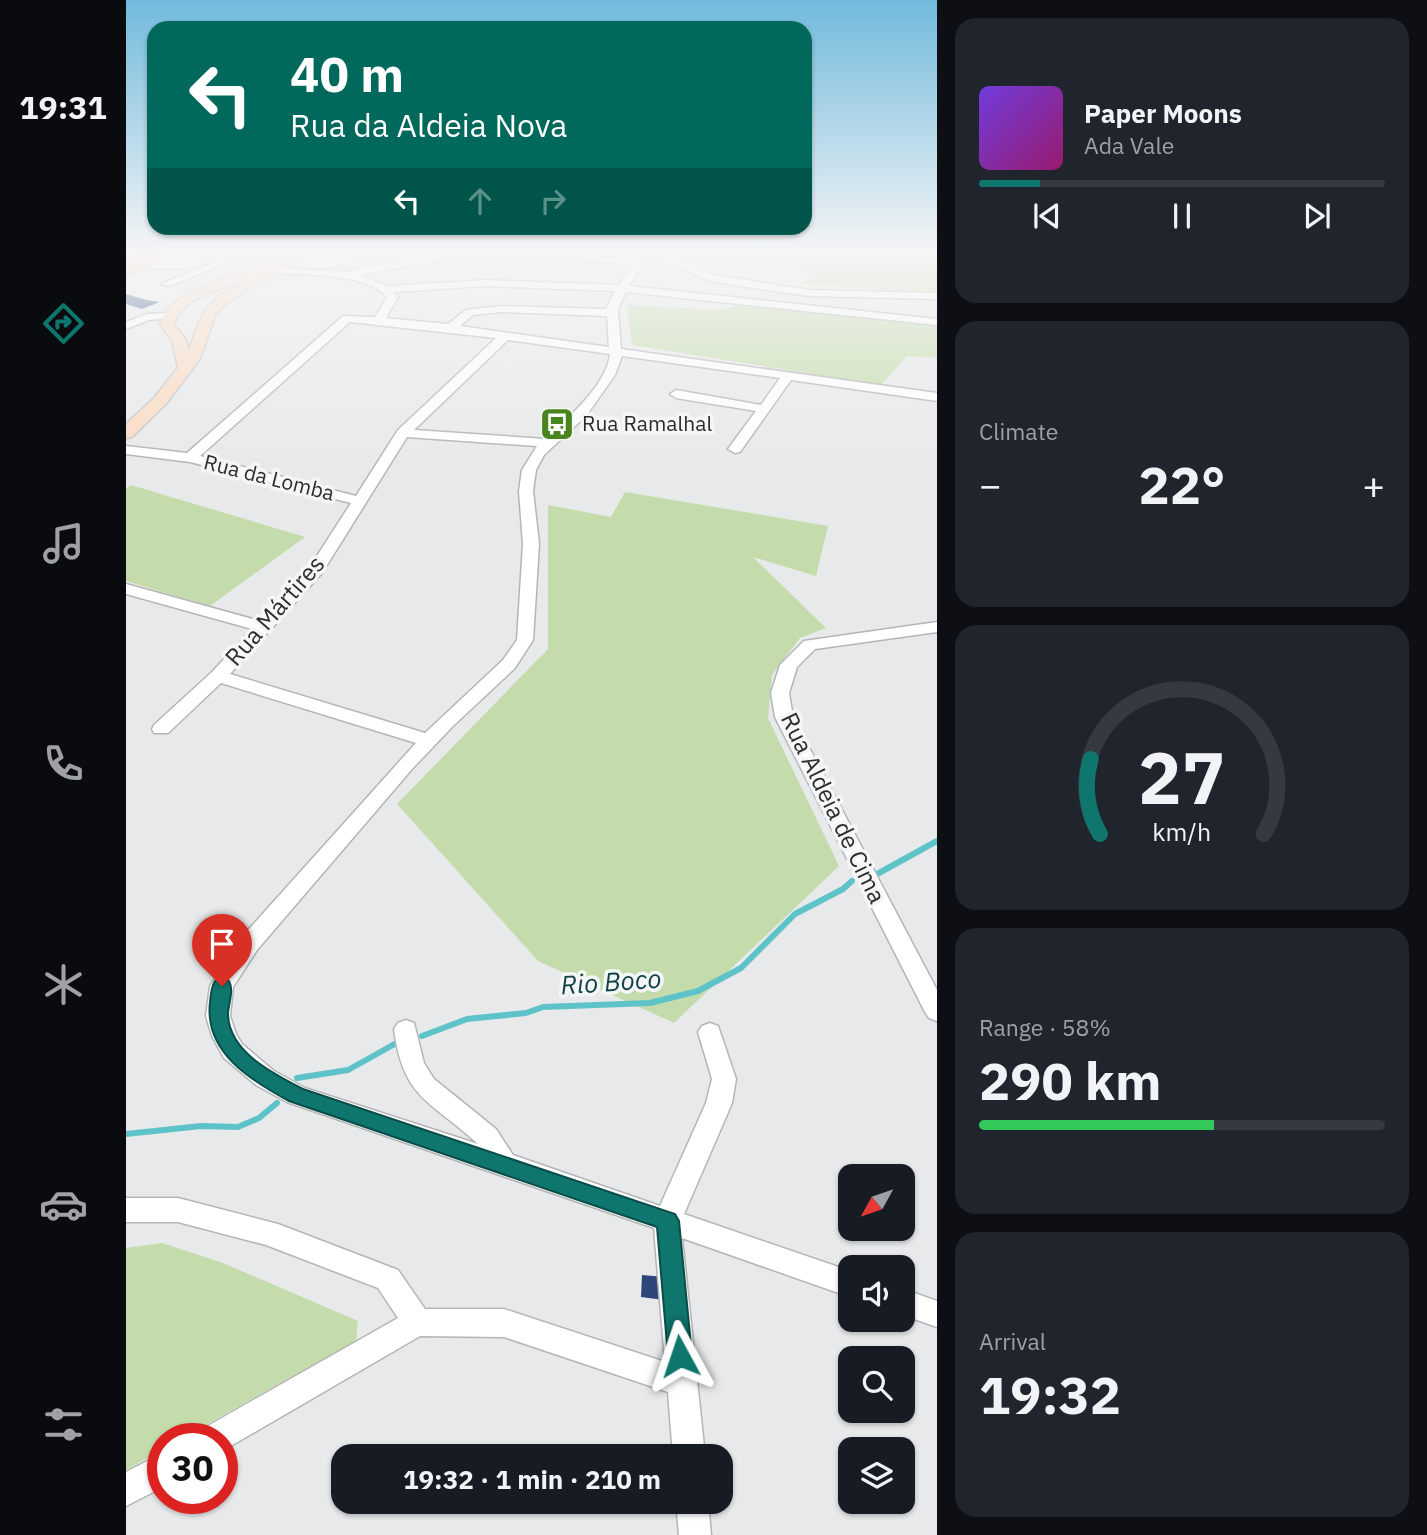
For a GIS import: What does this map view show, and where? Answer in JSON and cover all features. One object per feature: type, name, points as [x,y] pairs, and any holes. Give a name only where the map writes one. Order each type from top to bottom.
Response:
[{"type":"main road","points":[[167,321],[179,341],[185,367]]},
{"type":"main road","points":[[168,321],[181,328],[205,322]]},
{"type":"main road","points":[[126,433],[159,401],[195,356],[205,322]]},
{"type":"street","points":[[190,458],[344,321]]},
{"type":"street","points":[[385,321],[935,396]]},
{"type":"street","points":[[450,328],[459,321]]},
{"type":"street","points":[[613,321],[616,351],[610,375],[594,397],[548,443],[533,463],[527,481],[531,544],[525,639],[509,664],[428,740],[248,944],[222,986],[218,1016],[224,1036],[240,1059],[265,1078],[296,1095],[503,1163],[838,1280]]},
{"type":"street","name":"Rua da Lomba","points":[[132,451],[190,458],[359,501],[403,433],[505,336]]},
{"type":"street","points":[[735,449],[788,376]]},
{"type":"street","points":[[676,394],[764,410]]},
{"type":"street","points":[[403,433],[548,443]]},
{"type":"street","points":[[126,469],[132,451]]},
{"type":"street","name":"Rua Mártires","points":[[359,501],[316,570],[218,676],[428,740]]},
{"type":"street","points":[[126,589],[264,627]]},
{"type":"street","name":"Rua Aldeia de Cima","points":[[937,627],[810,645],[789,665],[780,693],[784,717],[937,1012]]},
{"type":"street","points":[[161,729],[218,676]]},
{"type":"street","points":[[406,1029],[414,1069],[423,1083],[433,1095],[489,1136],[503,1163]]},
{"type":"street","points":[[687,1444],[667,1221],[719,1103],[724,1079],[710,1032]]},
{"type":"street","points":[[126,1210],[178,1210],[268,1233],[388,1279],[417,1322]]},
{"type":"street","points":[[915,1306],[937,1314]]},
{"type":"street","points":[[238,1425],[417,1322],[504,1323],[682,1382]]},
{"type":"street","points":[[126,1490],[147,1478]]},
{"type":"street","points":[[693,1514],[695,1535]]},
{"type":"green space","points":[[629,321],[892,321],[937,326],[937,358],[907,356],[881,385],[632,345]]},
{"type":"green space","points":[[131,485],[305,537],[210,606],[126,581],[126,489]]},
{"type":"green space","points":[[625,492],[828,526],[816,576],[753,557],[826,628],[800,638],[772,675],[768,718],[839,866],[674,1023],[538,961],[397,804],[548,649],[548,505],[611,517]]},
{"type":"green space","points":[[162,1243],[223,1263],[358,1321],[356,1341],[209,1423],[147,1423],[147,1458],[126,1470],[126,1248]]},
{"type":"building","points":[[642,1275],[665,1277],[664,1300],[641,1297]]},
{"type":"waterway","name":"Rio Boco","points":[[879,873],[937,841]]},
{"type":"waterway","name":"Rio Boco","points":[[422,1036],[467,1019],[526,1013],[543,1007],[650,1003],[698,991],[741,968],[795,914],[843,889],[852,881]]},
{"type":"waterway","name":"Rio Boco","points":[[297,1078],[348,1070],[400,1041]]},
{"type":"waterway","name":"Rio Boco","points":[[126,1134],[201,1126],[238,1127],[259,1118],[277,1103]]},
{"type":"place","name":"Rua Ramalhal","points":[[557,424]]},
{"type":"route","points":[[222,986],[218,1016],[224,1036],[233,1051],[265,1078],[296,1095],[503,1163],[667,1221],[680,1356]]}]
